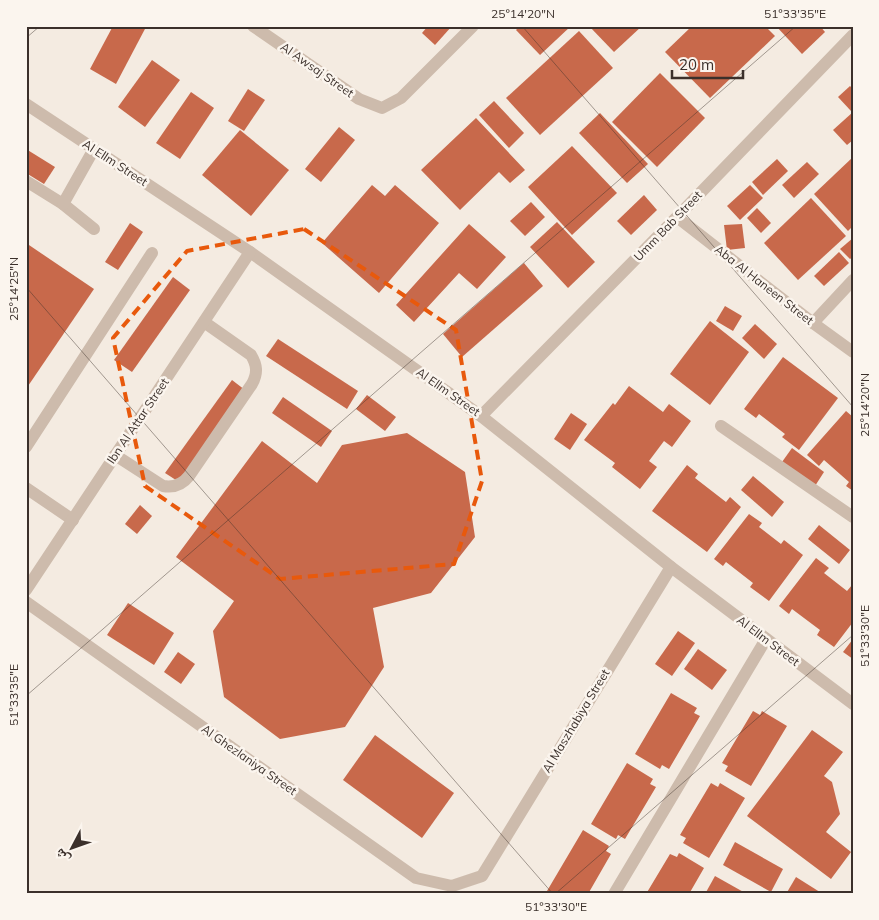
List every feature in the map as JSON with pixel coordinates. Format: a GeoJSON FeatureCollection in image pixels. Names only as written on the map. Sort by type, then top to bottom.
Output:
{"type":"FeatureCollection","features":[{"type":"Feature","properties":{"kind":"street","name":"Al Awsaj Street"},"geometry":{"type":"LineString","coordinates":[[253,26],[359,99],[382,108],[401,98],[472,26]]}},
{"type":"Feature","properties":{"kind":"street","name":"Umm Bab Street"},"geometry":{"type":"LineString","coordinates":[[482,416],[853,35]]}},
{"type":"Feature","properties":{"kind":"street","name":"Al Ellm Street"},"geometry":{"type":"LineString","coordinates":[[26,104],[250,252],[482,416],[671,567],[853,704]]}},
{"type":"Feature","properties":{"kind":"street"},"geometry":{"type":"LineString","coordinates":[[63,204],[94,149]]}},
{"type":"Feature","properties":{"kind":"street"},"geometry":{"type":"LineString","coordinates":[[26,181],[63,204],[94,229]]}},
{"type":"Feature","properties":{"kind":"street","name":"Aba Al Haneen Street"},"geometry":{"type":"LineString","coordinates":[[677,217],[853,352]]}},
{"type":"Feature","properties":{"kind":"street","name":"Ibn Al Attar Street"},"geometry":{"type":"LineString","coordinates":[[26,590],[250,252]]}},
{"type":"Feature","properties":{"kind":"street"},"geometry":{"type":"LineString","coordinates":[[26,447],[152,253]]}},
{"type":"Feature","properties":{"kind":"street"},"geometry":{"type":"LineString","coordinates":[[814,323],[853,280]]}},
{"type":"Feature","properties":{"kind":"street"},"geometry":{"type":"LineString","coordinates":[[115,455],[163,486],[178,486],[189,476],[252,384],[256,377],[256,369],[251,355],[204,322]]}},
{"type":"Feature","properties":{"kind":"street"},"geometry":{"type":"LineString","coordinates":[[722,426],[853,518]]}},
{"type":"Feature","properties":{"kind":"street"},"geometry":{"type":"LineString","coordinates":[[26,488],[73,520]]}},
{"type":"Feature","properties":{"kind":"street","name":"Al Maszhabiya Street"},"geometry":{"type":"LineString","coordinates":[[482,876],[671,567]]}},
{"type":"Feature","properties":{"kind":"street","name":"Al Ghezlaniya Street"},"geometry":{"type":"LineString","coordinates":[[26,602],[416,878],[452,886],[482,876]]}},
{"type":"Feature","properties":{"kind":"street"},"geometry":{"type":"LineString","coordinates":[[614,894],[766,640]]}},
{"type":"Feature","properties":{"kind":"highlighted area"},"geometry":{"type":"Polygon","coordinates":[[[304,229],[456,330],[482,481],[454,564],[280,579],[145,486],[113,338],[187,251],[304,229]]]}},
{"type":"Feature","properties":{"kind":"building"},"geometry":{"type":"Polygon","coordinates":[[[113,26],[146,27],[116,84],[90,69],[113,26]]]}},
{"type":"Feature","properties":{"kind":"building"},"geometry":{"type":"Polygon","coordinates":[[[428,26],[452,26],[435,45],[422,33],[428,26]]]}},
{"type":"Feature","properties":{"kind":"building"},"geometry":{"type":"Polygon","coordinates":[[[520,26],[571,26],[540,55],[516,30],[520,26]]]}},
{"type":"Feature","properties":{"kind":"building"},"geometry":{"type":"Polygon","coordinates":[[[589,26],[642,26],[614,52],[589,26]]]}},
{"type":"Feature","properties":{"kind":"building"},"geometry":{"type":"Polygon","coordinates":[[[692,26],[765,26],[775,36],[710,98],[665,52],[692,26]]]}},
{"type":"Feature","properties":{"kind":"building"},"geometry":{"type":"Polygon","coordinates":[[[776,26],[820,26],[825,32],[802,54],[776,26]]]}},
{"type":"Feature","properties":{"kind":"building"},"geometry":{"type":"Polygon","coordinates":[[[579,31],[613,68],[540,135],[506,98],[579,31]]]}},
{"type":"Feature","properties":{"kind":"building"},"geometry":{"type":"Polygon","coordinates":[[[152,60],[180,80],[145,127],[118,107],[152,60]]]}},
{"type":"Feature","properties":{"kind":"building"},"geometry":{"type":"Polygon","coordinates":[[[660,73],[705,118],[657,167],[612,122],[660,73]]]}},
{"type":"Feature","properties":{"kind":"building"},"geometry":{"type":"Polygon","coordinates":[[[850,86],[853,89],[853,110],[851,111],[838,97],[850,86]]]}},
{"type":"Feature","properties":{"kind":"building"},"geometry":{"type":"Polygon","coordinates":[[[248,89],[265,100],[244,131],[228,121],[248,89]]]}},
{"type":"Feature","properties":{"kind":"building"},"geometry":{"type":"Polygon","coordinates":[[[191,92],[214,108],[180,159],[156,143],[191,92]]]}},
{"type":"Feature","properties":{"kind":"building"},"geometry":{"type":"Polygon","coordinates":[[[494,101],[524,133],[509,148],[479,115],[494,101]]]}},
{"type":"Feature","properties":{"kind":"building"},"geometry":{"type":"Polygon","coordinates":[[[853,112],[853,140],[847,145],[833,130],[853,112]]]}},
{"type":"Feature","properties":{"kind":"building"},"geometry":{"type":"Polygon","coordinates":[[[600,113],[648,164],[627,183],[579,133],[600,113]]]}},
{"type":"Feature","properties":{"kind":"building"},"geometry":{"type":"Polygon","coordinates":[[[476,118],[525,170],[510,183],[499,172],[460,210],[421,170],[476,118]]]}},
{"type":"Feature","properties":{"kind":"building"},"geometry":{"type":"Polygon","coordinates":[[[339,127],[355,140],[321,182],[305,169],[339,127]]]}},
{"type":"Feature","properties":{"kind":"building"},"geometry":{"type":"Polygon","coordinates":[[[240,130],[289,170],[251,216],[202,175],[240,130]]]}},
{"type":"Feature","properties":{"kind":"building"},"geometry":{"type":"Polygon","coordinates":[[[572,146],[617,193],[572,235],[528,187],[572,146]]]}},
{"type":"Feature","properties":{"kind":"building"},"geometry":{"type":"Polygon","coordinates":[[[26,149],[55,167],[44,184],[26,173],[26,149]]]}},
{"type":"Feature","properties":{"kind":"building"},"geometry":{"type":"Polygon","coordinates":[[[853,157],[853,226],[848,231],[814,194],[853,157]]]}},
{"type":"Feature","properties":{"kind":"building"},"geometry":{"type":"Polygon","coordinates":[[[777,159],[788,171],[763,195],[752,182],[777,159]]]}},
{"type":"Feature","properties":{"kind":"building"},"geometry":{"type":"Polygon","coordinates":[[[807,162],[819,174],[794,198],[782,185],[807,162]]]}},
{"type":"Feature","properties":{"kind":"building"},"geometry":{"type":"Polygon","coordinates":[[[372,185],[385,196],[395,185],[439,223],[379,293],[322,243],[372,185]]]}},
{"type":"Feature","properties":{"kind":"building"},"geometry":{"type":"Polygon","coordinates":[[[750,185],[763,198],[740,220],[727,206],[750,185]]]}},
{"type":"Feature","properties":{"kind":"building"},"geometry":{"type":"Polygon","coordinates":[[[644,195],[657,210],[631,235],[617,221],[644,195]]]}},
{"type":"Feature","properties":{"kind":"building"},"geometry":{"type":"Polygon","coordinates":[[[811,198],[846,236],[798,280],[764,243],[811,198]]]}},
{"type":"Feature","properties":{"kind":"building"},"geometry":{"type":"Polygon","coordinates":[[[531,202],[545,217],[525,236],[510,221],[531,202]]]}},
{"type":"Feature","properties":{"kind":"building"},"geometry":{"type":"Polygon","coordinates":[[[757,208],[771,223],[761,233],[747,218],[757,208]]]}},
{"type":"Feature","properties":{"kind":"building"},"geometry":{"type":"Polygon","coordinates":[[[557,222],[595,262],[568,288],[530,247],[557,222]]]}},
{"type":"Feature","properties":{"kind":"building"},"geometry":{"type":"Polygon","coordinates":[[[130,223],[143,232],[118,270],[105,262],[130,223]]]}},
{"type":"Feature","properties":{"kind":"building"},"geometry":{"type":"Polygon","coordinates":[[[469,224],[506,257],[477,289],[459,273],[414,322],[396,305],[469,224]]]}},
{"type":"Feature","properties":{"kind":"building"},"geometry":{"type":"Polygon","coordinates":[[[742,224],[745,248],[727,250],[724,225],[742,224]]]}},
{"type":"Feature","properties":{"kind":"building"},"geometry":{"type":"Polygon","coordinates":[[[853,238],[853,257],[850,259],[840,249],[853,238]]]}},
{"type":"Feature","properties":{"kind":"building"},"geometry":{"type":"Polygon","coordinates":[[[26,243],[94,289],[26,389],[26,243]]]}},
{"type":"Feature","properties":{"kind":"building"},"geometry":{"type":"Polygon","coordinates":[[[839,252],[849,263],[824,286],[814,276],[839,252]]]}},
{"type":"Feature","properties":{"kind":"building"},"geometry":{"type":"Polygon","coordinates":[[[524,263],[543,286],[462,357],[443,334],[524,263]]]}},
{"type":"Feature","properties":{"kind":"building"},"geometry":{"type":"Polygon","coordinates":[[[173,277],[190,290],[132,372],[114,360],[173,277]]]}},
{"type":"Feature","properties":{"kind":"building"},"geometry":{"type":"Polygon","coordinates":[[[725,306],[742,316],[733,331],[716,321],[725,306]]]}},
{"type":"Feature","properties":{"kind":"building"},"geometry":{"type":"Polygon","coordinates":[[[710,321],[749,352],[710,405],[670,374],[710,321]]]}},
{"type":"Feature","properties":{"kind":"building"},"geometry":{"type":"Polygon","coordinates":[[[755,324],[777,344],[764,359],[742,338],[755,324]]]}},
{"type":"Feature","properties":{"kind":"building"},"geometry":{"type":"Polygon","coordinates":[[[278,339],[358,391],[347,409],[266,356],[278,339]]]}},
{"type":"Feature","properties":{"kind":"building"},"geometry":{"type":"Polygon","coordinates":[[[783,357],[838,398],[799,450],[782,437],[785,434],[759,414],[756,418],[744,409],[783,357]]]}},
{"type":"Feature","properties":{"kind":"building"},"geometry":{"type":"Polygon","coordinates":[[[232,380],[245,390],[179,482],[165,473],[232,380]]]}},
{"type":"Feature","properties":{"kind":"building"},"geometry":{"type":"Polygon","coordinates":[[[629,386],[663,412],[669,404],[691,421],[672,447],[664,441],[649,461],[657,467],[640,489],[612,467],[615,463],[584,440],[629,386]]]}},
{"type":"Feature","properties":{"kind":"building"},"geometry":{"type":"Polygon","coordinates":[[[367,395],[396,417],[385,431],[356,409],[367,395]]]}},
{"type":"Feature","properties":{"kind":"building"},"geometry":{"type":"Polygon","coordinates":[[[283,397],[332,431],[321,447],[272,413],[283,397]]]}},
{"type":"Feature","properties":{"kind":"building"},"geometry":{"type":"Polygon","coordinates":[[[846,411],[853,417],[853,491],[846,486],[849,482],[824,460],[819,466],[807,455],[846,411]]]}},
{"type":"Feature","properties":{"kind":"building"},"geometry":{"type":"Polygon","coordinates":[[[571,413],[587,424],[570,450],[554,439],[571,413]]]}},
{"type":"Feature","properties":{"kind":"building"},"geometry":{"type":"Polygon","coordinates":[[[407,433],[465,472],[475,537],[431,593],[373,608],[384,667],[345,727],[280,739],[224,697],[213,631],[234,601],[176,557],[262,441],[317,483],[342,445],[407,433]]]}},
{"type":"Feature","properties":{"kind":"building"},"geometry":{"type":"Polygon","coordinates":[[[792,448],[824,472],[815,486],[782,462],[792,448]]]}},
{"type":"Feature","properties":{"kind":"building"},"geometry":{"type":"Polygon","coordinates":[[[687,465],[698,474],[695,478],[726,502],[730,497],[741,507],[707,552],[652,511],[687,465]]]}},
{"type":"Feature","properties":{"kind":"building"},"geometry":{"type":"Polygon","coordinates":[[[753,476],[784,502],[772,517],[741,490],[753,476]]]}},
{"type":"Feature","properties":{"kind":"building"},"geometry":{"type":"Polygon","coordinates":[[[140,505],[152,516],[137,534],[125,524],[140,505]]]}},
{"type":"Feature","properties":{"kind":"building"},"geometry":{"type":"Polygon","coordinates":[[[749,514],[762,523],[759,527],[781,544],[784,540],[803,555],[769,601],[750,587],[753,583],[726,562],[723,566],[714,559],[749,514]]]}},
{"type":"Feature","properties":{"kind":"building"},"geometry":{"type":"Polygon","coordinates":[[[819,525],[850,550],[839,564],[808,539],[819,525]]]}},
{"type":"Feature","properties":{"kind":"building"},"geometry":{"type":"Polygon","coordinates":[[[816,558],[829,568],[824,573],[847,591],[853,586],[853,622],[834,647],[817,635],[820,630],[792,609],[789,614],[779,606],[816,558]]]}},
{"type":"Feature","properties":{"kind":"building"},"geometry":{"type":"Polygon","coordinates":[[[128,603],[174,633],[154,665],[107,635],[128,603]]]}},
{"type":"Feature","properties":{"kind":"building"},"geometry":{"type":"Polygon","coordinates":[[[678,631],[695,643],[672,676],[655,664],[678,631]]]}},
{"type":"Feature","properties":{"kind":"building"},"geometry":{"type":"Polygon","coordinates":[[[853,639],[853,659],[843,652],[853,639]]]}},
{"type":"Feature","properties":{"kind":"building"},"geometry":{"type":"Polygon","coordinates":[[[698,649],[727,670],[712,690],[684,669],[698,649]]]}},
{"type":"Feature","properties":{"kind":"building"},"geometry":{"type":"Polygon","coordinates":[[[178,652],[195,664],[181,684],[164,672],[178,652]]]}},
{"type":"Feature","properties":{"kind":"building"},"geometry":{"type":"Polygon","coordinates":[[[671,693],[697,708],[694,713],[700,716],[669,769],[662,765],[660,769],[635,754],[671,693]]]}},
{"type":"Feature","properties":{"kind":"building"},"geometry":{"type":"Polygon","coordinates":[[[753,711],[760,715],[762,711],[787,726],[751,786],[725,771],[728,766],[722,763],[753,711]]]}},
{"type":"Feature","properties":{"kind":"building"},"geometry":{"type":"Polygon","coordinates":[[[812,730],[843,752],[824,776],[832,782],[840,814],[826,832],[851,852],[831,879],[747,816],[812,730]]]}},
{"type":"Feature","properties":{"kind":"building"},"geometry":{"type":"Polygon","coordinates":[[[375,735],[454,793],[422,838],[343,780],[375,735]]]}},
{"type":"Feature","properties":{"kind":"building"},"geometry":{"type":"Polygon","coordinates":[[[627,763],[653,779],[650,784],[656,787],[625,839],[618,835],[616,839],[591,824],[627,763]]]}},
{"type":"Feature","properties":{"kind":"building"},"geometry":{"type":"Polygon","coordinates":[[[711,783],[718,787],[720,783],[745,798],[709,858],[683,843],[686,838],[680,835],[711,783]]]}},
{"type":"Feature","properties":{"kind":"building"},"geometry":{"type":"Polygon","coordinates":[[[583,830],[609,846],[606,851],[611,854],[588,894],[551,894],[547,891],[583,830]]]}},
{"type":"Feature","properties":{"kind":"building"},"geometry":{"type":"Polygon","coordinates":[[[735,842],[783,869],[771,892],[723,865],[735,842]]]}},
{"type":"Feature","properties":{"kind":"building"},"geometry":{"type":"Polygon","coordinates":[[[679,853],[704,868],[689,894],[646,894],[670,854],[677,857],[679,853]]]}},
{"type":"Feature","properties":{"kind":"building"},"geometry":{"type":"Polygon","coordinates":[[[715,876],[747,894],[705,894],[715,876]]]}},
{"type":"Feature","properties":{"kind":"building"},"geometry":{"type":"Polygon","coordinates":[[[796,877],[823,894],[786,894],[796,877]]]}}]}
